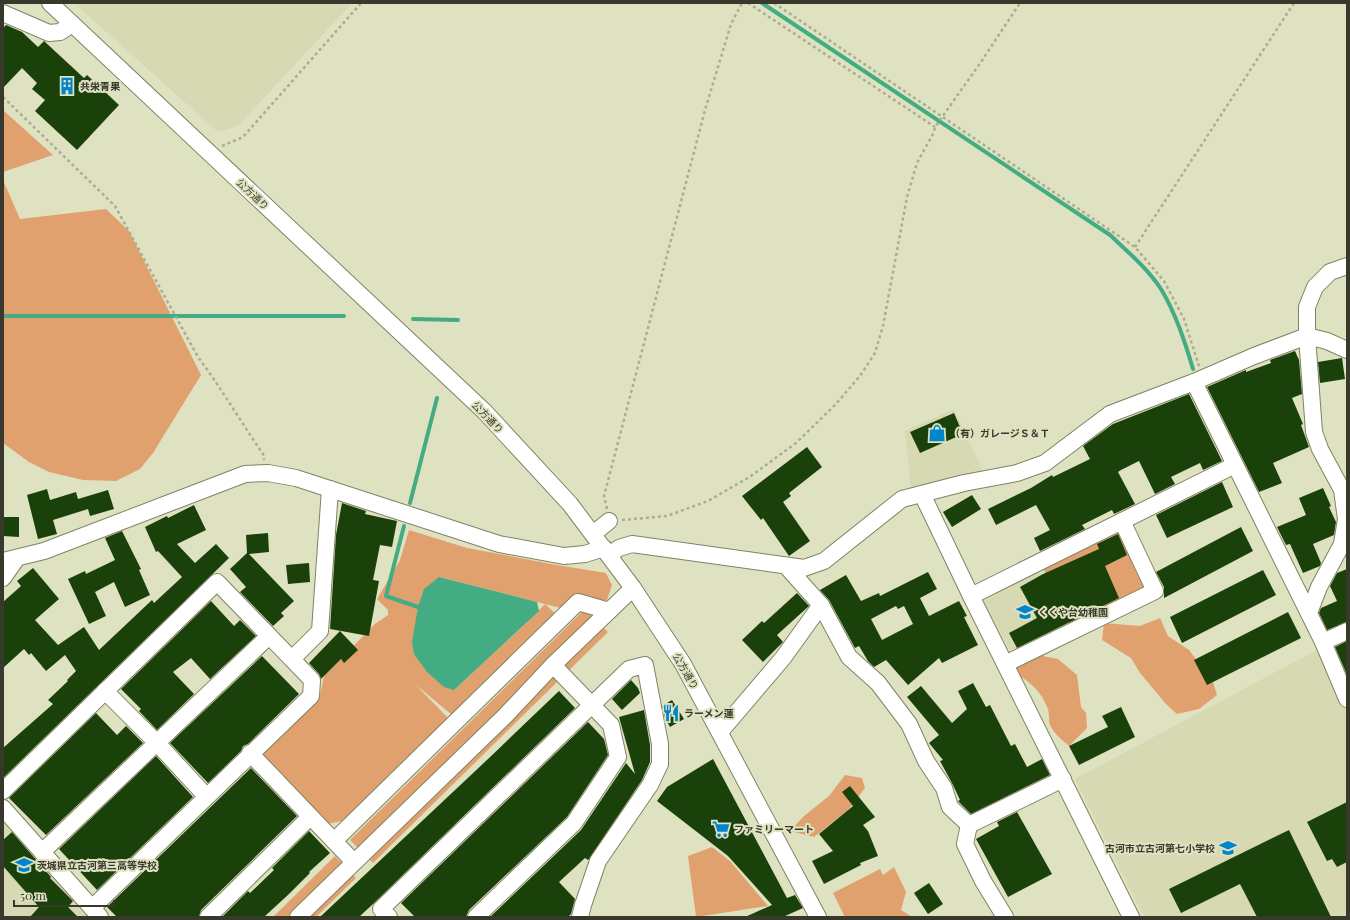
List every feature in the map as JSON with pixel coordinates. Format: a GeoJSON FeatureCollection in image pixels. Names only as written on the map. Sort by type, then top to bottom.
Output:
{"type":"FeatureCollection","features":[{"type":"Feature","properties":{"kind":"street","name":"公方通り"},"geometry":{"type":"LineString","coordinates":[[50,3],[484,411],[570,504],[634,588],[683,664],[818,917]]}},
{"type":"Feature","properties":{"kind":"street"},"geometry":{"type":"LineString","coordinates":[[3,13],[49,33],[60,32],[72,24]]}},
{"type":"Feature","properties":{"kind":"street"},"geometry":{"type":"LineString","coordinates":[[1309,613],[1319,587],[1342,544],[1346,519],[1342,490],[1320,449],[1314,432],[1307,336],[1307,307],[1315,287],[1330,272],[1347,266]]}},
{"type":"Feature","properties":{"kind":"street"},"geometry":{"type":"LineString","coordinates":[[3,578],[10,559],[44,551],[245,474],[268,473],[296,478],[498,544],[564,556],[607,552],[632,544],[804,568],[824,561],[902,499],[964,483],[1017,473],[1045,463],[1110,414],[1307,336],[1327,341],[1347,350]]}},
{"type":"Feature","properties":{"kind":"street"},"geometry":{"type":"LineString","coordinates":[[1199,380],[1235,465],[1309,613],[1347,699]]}},
{"type":"Feature","properties":{"kind":"street"},"geometry":{"type":"LineString","coordinates":[[971,596],[1235,465]]}},
{"type":"Feature","properties":{"kind":"street"},"geometry":{"type":"LineString","coordinates":[[292,659],[320,631],[330,489]]}},
{"type":"Feature","properties":{"kind":"street"},"geometry":{"type":"LineString","coordinates":[[922,494],[971,596],[1131,917]]}},
{"type":"Feature","properties":{"kind":"street"},"geometry":{"type":"LineString","coordinates":[[593,534],[610,521]]}},
{"type":"Feature","properties":{"kind":"street"},"geometry":{"type":"LineString","coordinates":[[1005,664],[1155,591],[1122,521]]}},
{"type":"Feature","properties":{"kind":"street"},"geometry":{"type":"LineString","coordinates":[[786,566],[820,605],[849,657],[878,683],[908,724],[926,761],[944,788],[950,807],[969,825]]}},
{"type":"Feature","properties":{"kind":"street"},"geometry":{"type":"LineString","coordinates":[[3,791],[217,582],[312,680],[311,696],[206,796],[96,913],[3,808]]}},
{"type":"Feature","properties":{"kind":"street"},"geometry":{"type":"LineString","coordinates":[[298,917],[505,716],[553,665],[634,588]]}},
{"type":"Feature","properties":{"kind":"street"},"geometry":{"type":"LineString","coordinates":[[334,841],[578,602],[609,611]]}},
{"type":"Feature","properties":{"kind":"street"},"geometry":{"type":"LineString","coordinates":[[720,732],[784,658],[820,605]]}},
{"type":"Feature","properties":{"kind":"street"},"geometry":{"type":"LineString","coordinates":[[1322,642],[1347,631]]}},
{"type":"Feature","properties":{"kind":"street"},"geometry":{"type":"LineString","coordinates":[[42,852],[269,636]]}},
{"type":"Feature","properties":{"kind":"street"},"geometry":{"type":"LineString","coordinates":[[476,917],[574,823],[618,757],[611,726],[553,665]]}},
{"type":"Feature","properties":{"kind":"street"},"geometry":{"type":"LineString","coordinates":[[389,917],[381,909],[629,669],[645,665],[660,744],[660,764],[650,785],[598,861],[580,917]]}},
{"type":"Feature","properties":{"kind":"street"},"geometry":{"type":"LineString","coordinates":[[105,691],[157,743],[206,796]]}},
{"type":"Feature","properties":{"kind":"street"},"geometry":{"type":"LineString","coordinates":[[250,753],[354,862]]}},
{"type":"Feature","properties":{"kind":"street"},"geometry":{"type":"LineString","coordinates":[[969,825],[1063,779]]}},
{"type":"Feature","properties":{"kind":"street"},"geometry":{"type":"LineString","coordinates":[[208,917],[310,817]]}},
{"type":"Feature","properties":{"kind":"street"},"geometry":{"type":"LineString","coordinates":[[969,825],[965,844],[983,881],[1005,917]]}},
{"type":"Feature","properties":{"kind":"path"},"geometry":{"type":"LineString","coordinates":[[208,152],[243,137],[361,3]]}},
{"type":"Feature","properties":{"kind":"path"},"geometry":{"type":"LineString","coordinates":[[742,3],[731,24],[705,110],[604,496],[610,521],[667,516],[708,501],[751,476],[796,443],[836,404],[860,376],[875,353],[883,326],[907,197],[917,163],[934,132],[934,127],[982,62],[1020,3]]}},
{"type":"Feature","properties":{"kind":"path"},"geometry":{"type":"LineString","coordinates":[[748,3],[934,127]]}},
{"type":"Feature","properties":{"kind":"path"},"geometry":{"type":"LineString","coordinates":[[774,3],[1134,247],[1164,282],[1184,318],[1199,380]]}},
{"type":"Feature","properties":{"kind":"path"},"geometry":{"type":"LineString","coordinates":[[1134,247],[1294,3]]}},
{"type":"Feature","properties":{"kind":"path"},"geometry":{"type":"LineString","coordinates":[[3,97],[115,206],[198,357],[214,378],[242,424],[263,454],[268,473]]}},
{"type":"Feature","properties":{"kind":"shaded area"},"geometry":{"type":"Polygon","coordinates":[[[74,3],[352,3],[238,126],[218,132],[74,3]]]}},
{"type":"Feature","properties":{"kind":"shaded area"},"geometry":{"type":"Polygon","coordinates":[[[3,110],[53,155],[3,172],[3,110]]]}},
{"type":"Feature","properties":{"kind":"shaded area"},"geometry":{"type":"Polygon","coordinates":[[[3,180],[20,219],[106,209],[129,231],[201,375],[153,453],[140,469],[116,481],[83,480],[49,472],[29,462],[3,443],[3,180]]]}},
{"type":"Feature","properties":{"kind":"shaded area"},"geometry":{"type":"Polygon","coordinates":[[[954,409],[984,473],[911,490],[905,431],[954,409]]]}},
{"type":"Feature","properties":{"kind":"shaded area"},"geometry":{"type":"Polygon","coordinates":[[[409,530],[467,548],[606,573],[612,585],[607,600],[561,608],[545,604],[557,615],[452,715],[416,685],[449,719],[342,821],[327,824],[258,753],[320,695],[324,676],[375,624],[388,615],[388,610],[377,599],[400,560],[409,530]],[[439,577],[454,690],[545,604],[439,577]]]}},
{"type":"Feature","properties":{"kind":"shaded area"},"geometry":{"type":"Polygon","coordinates":[[[1119,533],[1147,589],[1070,625],[1043,568],[1119,533]]]}},
{"type":"Feature","properties":{"kind":"shaded area","name":"くくや台幼稚園"},"geometry":{"type":"Polygon","coordinates":[[[1036,567],[1068,627],[1013,656],[981,596],[1036,567]]]}},
{"type":"Feature","properties":{"kind":"shaded area"},"geometry":{"type":"Polygon","coordinates":[[[439,577],[537,602],[539,611],[454,690],[444,687],[427,672],[414,654],[412,642],[418,607],[424,589],[439,577]]]}},
{"type":"Feature","properties":{"kind":"shaded area"},"geometry":{"type":"Polygon","coordinates":[[[585,609],[608,632],[373,863],[350,840],[585,609]]]}},
{"type":"Feature","properties":{"kind":"shaded area"},"geometry":{"type":"Polygon","coordinates":[[[1160,618],[1168,636],[1189,650],[1213,682],[1217,695],[1199,709],[1177,714],[1166,704],[1140,673],[1131,658],[1102,640],[1104,623],[1140,626],[1160,618]]]}},
{"type":"Feature","properties":{"kind":"shaded area","name":"古河市立古河第七小学校"},"geometry":{"type":"Polygon","coordinates":[[[1319,649],[1347,712],[1347,917],[1144,917],[1075,779],[1319,649]]]}},
{"type":"Feature","properties":{"kind":"shaded area"},"geometry":{"type":"Polygon","coordinates":[[[1032,654],[1058,659],[1077,675],[1081,707],[1086,713],[1087,728],[1069,746],[1052,729],[1049,722],[1048,709],[1042,697],[1026,680],[1015,673],[1017,660],[1032,654]]]}},
{"type":"Feature","properties":{"kind":"shaded area"},"geometry":{"type":"Polygon","coordinates":[[[845,775],[862,778],[865,788],[848,810],[814,837],[790,831],[804,816],[829,796],[845,775]]]}},
{"type":"Feature","properties":{"kind":"shaded area","name":"茨城県立古河第三高等学校"},"geometry":{"type":"Polygon","coordinates":[[[3,817],[92,917],[3,917],[3,817]]]}},
{"type":"Feature","properties":{"kind":"shaded area"},"geometry":{"type":"Polygon","coordinates":[[[712,847],[730,861],[768,906],[696,917],[688,856],[712,847]]]}},
{"type":"Feature","properties":{"kind":"shaded area"},"geometry":{"type":"Polygon","coordinates":[[[335,856],[356,878],[316,917],[273,917],[335,856]]]}},
{"type":"Feature","properties":{"kind":"shaded area"},"geometry":{"type":"Polygon","coordinates":[[[894,867],[906,892],[901,910],[912,917],[845,917],[833,893],[880,869],[883,875],[894,867]]]}},
{"type":"Feature","properties":{"kind":"building","name":"共栄青果"},"geometry":{"type":"Polygon","coordinates":[[[6,25],[22,32],[38,47],[44,41],[84,78],[87,75],[119,105],[77,150],[35,111],[45,100],[32,89],[37,83],[22,68],[3,88],[3,28],[6,25]]]}},
{"type":"Feature","properties":{"kind":"building"},"geometry":{"type":"Polygon","coordinates":[[[1295,351],[1299,360],[1302,394],[1292,398],[1303,424],[1301,425],[1309,447],[1273,463],[1282,483],[1259,492],[1207,387],[1246,370],[1246,372],[1271,363],[1270,360],[1295,351]]]}},
{"type":"Feature","properties":{"kind":"building"},"geometry":{"type":"Polygon","coordinates":[[[1342,358],[1345,379],[1320,383],[1318,362],[1342,358]]]}},
{"type":"Feature","properties":{"kind":"building"},"geometry":{"type":"Polygon","coordinates":[[[1189,394],[1222,461],[1203,470],[1200,463],[1171,477],[1175,484],[1155,494],[1139,461],[1118,472],[1135,504],[1114,514],[1112,510],[1082,525],[1085,529],[1040,551],[1034,538],[1050,530],[1036,505],[996,525],[988,509],[1031,488],[1052,475],[1053,477],[1090,459],[1083,446],[1113,424],[1189,394]]]}},
{"type":"Feature","properties":{"kind":"building","name":"（有）ガレージＳ＆Ｔ"},"geometry":{"type":"Polygon","coordinates":[[[954,413],[963,434],[920,453],[910,432],[954,413]]]}},
{"type":"Feature","properties":{"kind":"building"},"geometry":{"type":"Polygon","coordinates":[[[807,447],[822,467],[789,493],[791,496],[783,502],[810,541],[789,556],[763,518],[761,520],[742,496],[807,447]]]}},
{"type":"Feature","properties":{"kind":"building"},"geometry":{"type":"Polygon","coordinates":[[[1222,482],[1233,507],[1167,538],[1156,515],[1222,482]]]}},
{"type":"Feature","properties":{"kind":"building"},"geometry":{"type":"Polygon","coordinates":[[[1323,488],[1336,522],[1334,535],[1313,544],[1321,563],[1320,566],[1303,573],[1290,544],[1286,545],[1277,527],[1306,515],[1299,498],[1323,488]]]}},
{"type":"Feature","properties":{"kind":"building"},"geometry":{"type":"Polygon","coordinates":[[[47,489],[50,500],[76,492],[78,499],[108,490],[114,509],[90,516],[88,509],[53,520],[57,534],[38,539],[27,495],[47,489]]]}},
{"type":"Feature","properties":{"kind":"building"},"geometry":{"type":"Polygon","coordinates":[[[972,495],[981,509],[952,527],[943,512],[972,495]]]}},
{"type":"Feature","properties":{"kind":"building"},"geometry":{"type":"Polygon","coordinates":[[[342,503],[366,511],[365,514],[397,521],[392,547],[380,545],[373,580],[379,581],[369,636],[330,629],[336,535],[342,503]]]}},
{"type":"Feature","properties":{"kind":"building"},"geometry":{"type":"Polygon","coordinates":[[[194,505],[206,530],[177,544],[195,563],[216,544],[229,558],[3,778],[3,748],[53,704],[48,700],[76,671],[65,655],[46,671],[31,653],[29,655],[24,649],[3,668],[3,602],[21,586],[17,581],[33,568],[59,599],[35,620],[58,645],[84,627],[99,650],[152,600],[154,603],[182,577],[158,551],[156,552],[145,527],[167,516],[168,518],[194,505]]]}},
{"type":"Feature","properties":{"kind":"building"},"geometry":{"type":"Polygon","coordinates":[[[3,517],[19,517],[19,537],[3,536],[3,517]]]}},
{"type":"Feature","properties":{"kind":"building"},"geometry":{"type":"Polygon","coordinates":[[[1241,527],[1253,551],[1164,598],[1164,587],[1156,572],[1241,527]]]}},
{"type":"Feature","properties":{"kind":"building"},"geometry":{"type":"Polygon","coordinates":[[[122,531],[141,569],[139,570],[150,595],[125,607],[114,582],[95,592],[106,616],[89,624],[68,579],[85,571],[86,574],[115,560],[105,538],[122,531]]]}},
{"type":"Feature","properties":{"kind":"building"},"geometry":{"type":"Polygon","coordinates":[[[268,533],[269,552],[249,554],[294,601],[281,613],[284,616],[273,626],[240,592],[246,587],[230,569],[247,553],[246,535],[268,533]]]}},
{"type":"Feature","properties":{"kind":"building"},"geometry":{"type":"Polygon","coordinates":[[[1118,534],[1127,555],[1105,566],[1119,598],[1017,648],[1009,633],[1037,618],[1020,587],[1043,574],[1099,549],[1097,544],[1118,534]]]}},
{"type":"Feature","properties":{"kind":"building"},"geometry":{"type":"Polygon","coordinates":[[[309,563],[310,582],[288,584],[286,565],[309,563]]]}},
{"type":"Feature","properties":{"kind":"building"},"geometry":{"type":"Polygon","coordinates":[[[1347,569],[1347,622],[1327,630],[1319,613],[1321,608],[1337,601],[1330,586],[1337,573],[1347,569]]]}},
{"type":"Feature","properties":{"kind":"building"},"geometry":{"type":"Polygon","coordinates":[[[1263,570],[1276,595],[1182,643],[1170,617],[1263,570]]]}},
{"type":"Feature","properties":{"kind":"building"},"geometry":{"type":"Polygon","coordinates":[[[928,572],[937,589],[920,598],[929,616],[959,601],[967,616],[964,617],[978,645],[942,663],[939,658],[908,685],[886,660],[874,667],[868,661],[859,646],[855,648],[829,600],[820,590],[846,575],[861,601],[879,593],[880,596],[928,572]],[[896,606],[871,619],[882,640],[913,624],[904,606],[898,609],[896,606]]]}},
{"type":"Feature","properties":{"kind":"building"},"geometry":{"type":"Polygon","coordinates":[[[797,593],[809,606],[777,635],[783,642],[763,662],[742,640],[762,621],[764,623],[797,593]]]}},
{"type":"Feature","properties":{"kind":"building"},"geometry":{"type":"Polygon","coordinates":[[[211,601],[234,626],[240,620],[256,636],[210,679],[191,658],[173,672],[194,694],[157,730],[139,711],[141,709],[121,689],[211,601]]]}},
{"type":"Feature","properties":{"kind":"building"},"geometry":{"type":"Polygon","coordinates":[[[1288,612],[1301,638],[1207,685],[1194,660],[1288,612]]]}},
{"type":"Feature","properties":{"kind":"building"},"geometry":{"type":"Polygon","coordinates":[[[340,631],[358,650],[344,663],[341,659],[321,679],[319,674],[309,663],[340,631]]]}},
{"type":"Feature","properties":{"kind":"building"},"geometry":{"type":"Polygon","coordinates":[[[1347,641],[1347,675],[1335,647],[1347,641]]]}},
{"type":"Feature","properties":{"kind":"building"},"geometry":{"type":"Polygon","coordinates":[[[262,656],[299,694],[248,744],[243,746],[241,751],[208,783],[170,743],[262,656]]]}},
{"type":"Feature","properties":{"kind":"building"},"geometry":{"type":"Polygon","coordinates":[[[631,680],[638,688],[640,693],[622,710],[612,699],[631,680]]]}},
{"type":"Feature","properties":{"kind":"building"},"geometry":{"type":"Polygon","coordinates":[[[973,683],[986,707],[990,705],[1011,746],[1015,744],[1027,767],[1042,759],[1050,775],[971,814],[958,801],[960,800],[940,761],[943,760],[929,743],[939,735],[907,697],[921,686],[952,723],[967,709],[958,691],[973,683]]]}},
{"type":"Feature","properties":{"kind":"building"},"geometry":{"type":"Polygon","coordinates":[[[559,691],[575,708],[373,904],[359,917],[320,917],[488,759],[559,691]]]}},
{"type":"Feature","properties":{"kind":"building","name":"ラーメン蓮"},"geometry":{"type":"Polygon","coordinates":[[[672,700],[684,719],[670,727],[665,718],[662,706],[672,700]]]}},
{"type":"Feature","properties":{"kind":"building"},"geometry":{"type":"Polygon","coordinates":[[[1121,707],[1135,737],[1079,765],[1069,746],[1108,727],[1102,716],[1121,707]]]}},
{"type":"Feature","properties":{"kind":"building"},"geometry":{"type":"Polygon","coordinates":[[[644,710],[650,745],[650,762],[642,780],[589,859],[588,860],[585,858],[559,882],[575,899],[571,914],[568,917],[490,917],[581,830],[626,763],[635,774],[619,717],[644,710]]]}},
{"type":"Feature","properties":{"kind":"building"},"geometry":{"type":"Polygon","coordinates":[[[96,713],[117,735],[126,726],[143,743],[46,835],[9,798],[96,713]]]}},
{"type":"Feature","properties":{"kind":"building"},"geometry":{"type":"Polygon","coordinates":[[[588,722],[604,739],[608,755],[567,817],[469,910],[466,917],[415,917],[401,903],[588,722]]]}},
{"type":"Feature","properties":{"kind":"building"},"geometry":{"type":"Polygon","coordinates":[[[156,756],[193,797],[97,890],[59,849],[156,756]]]}},
{"type":"Feature","properties":{"kind":"building","name":"ファミリーマート"},"geometry":{"type":"Polygon","coordinates":[[[713,759],[787,898],[795,895],[803,908],[783,917],[745,917],[772,905],[728,856],[657,801],[667,787],[713,759]]]}},
{"type":"Feature","properties":{"kind":"building"},"geometry":{"type":"Polygon","coordinates":[[[251,768],[297,816],[201,910],[199,917],[117,917],[107,907],[251,768]]]}},
{"type":"Feature","properties":{"kind":"building"},"geometry":{"type":"Polygon","coordinates":[[[850,786],[875,817],[863,825],[868,831],[878,856],[860,863],[861,865],[824,884],[812,861],[833,851],[819,834],[853,806],[842,792],[850,786]]]}},
{"type":"Feature","properties":{"kind":"building"},"geometry":{"type":"Polygon","coordinates":[[[1347,802],[1347,862],[1337,867],[1332,859],[1327,861],[1307,822],[1347,802]]]}},
{"type":"Feature","properties":{"kind":"building"},"geometry":{"type":"Polygon","coordinates":[[[1017,812],[1052,874],[1008,897],[976,839],[999,826],[997,822],[1017,812]]]}},
{"type":"Feature","properties":{"kind":"building"},"geometry":{"type":"Polygon","coordinates":[[[1289,830],[1331,917],[1257,917],[1240,884],[1181,913],[1169,889],[1289,830]]]}},
{"type":"Feature","properties":{"kind":"building"},"geometry":{"type":"Polygon","coordinates":[[[309,831],[330,853],[309,872],[310,873],[289,894],[264,917],[222,917],[248,891],[250,893],[274,870],[272,868],[309,831]]]}},
{"type":"Feature","properties":{"kind":"building","name":"茨城県立古河第三高等学校"},"geometry":{"type":"Polygon","coordinates":[[[12,832],[51,877],[50,878],[73,901],[68,907],[78,917],[30,917],[39,907],[3,866],[3,840],[12,832]]]}},
{"type":"Feature","properties":{"kind":"building"},"geometry":{"type":"Polygon","coordinates":[[[929,883],[943,904],[928,914],[914,893],[929,883]]]}},
{"type":"Feature","properties":{"kind":"waterway"},"geometry":{"type":"LineString","coordinates":[[762,3],[1110,235],[1143,267],[1161,289],[1176,318],[1193,369]]}},
{"type":"Feature","properties":{"kind":"waterway"},"geometry":{"type":"LineString","coordinates":[[3,316],[344,316]]}},
{"type":"Feature","properties":{"kind":"waterway"},"geometry":{"type":"LineString","coordinates":[[413,319],[458,320]]}},
{"type":"Feature","properties":{"kind":"waterway"},"geometry":{"type":"LineString","coordinates":[[410,503],[437,398]]}},
{"type":"Feature","properties":{"kind":"waterway"},"geometry":{"type":"LineString","coordinates":[[404,526],[386,596],[418,607]]}},
{"type":"Feature","properties":{"kind":"place","name":"共栄青果"},"geometry":{"type":"Point","coordinates":[67,86]}},
{"type":"Feature","properties":{"kind":"place","name":"（有）ガレージＳ＆Ｔ"},"geometry":{"type":"Point","coordinates":[937,433]}},
{"type":"Feature","properties":{"kind":"place","name":"くくや台幼稚園"},"geometry":{"type":"Point","coordinates":[1025,612]}},
{"type":"Feature","properties":{"kind":"place","name":"ラーメン蓮"},"geometry":{"type":"Point","coordinates":[671,713]}},
{"type":"Feature","properties":{"kind":"place","name":"ファミリーマート"},"geometry":{"type":"Point","coordinates":[721,829]}},
{"type":"Feature","properties":{"kind":"place","name":"古河市立古河第七小学校"},"geometry":{"type":"Point","coordinates":[1228,848]}},
{"type":"Feature","properties":{"kind":"place","name":"茨城県立古河第三高等学校"},"geometry":{"type":"Point","coordinates":[24,865]}}]}
